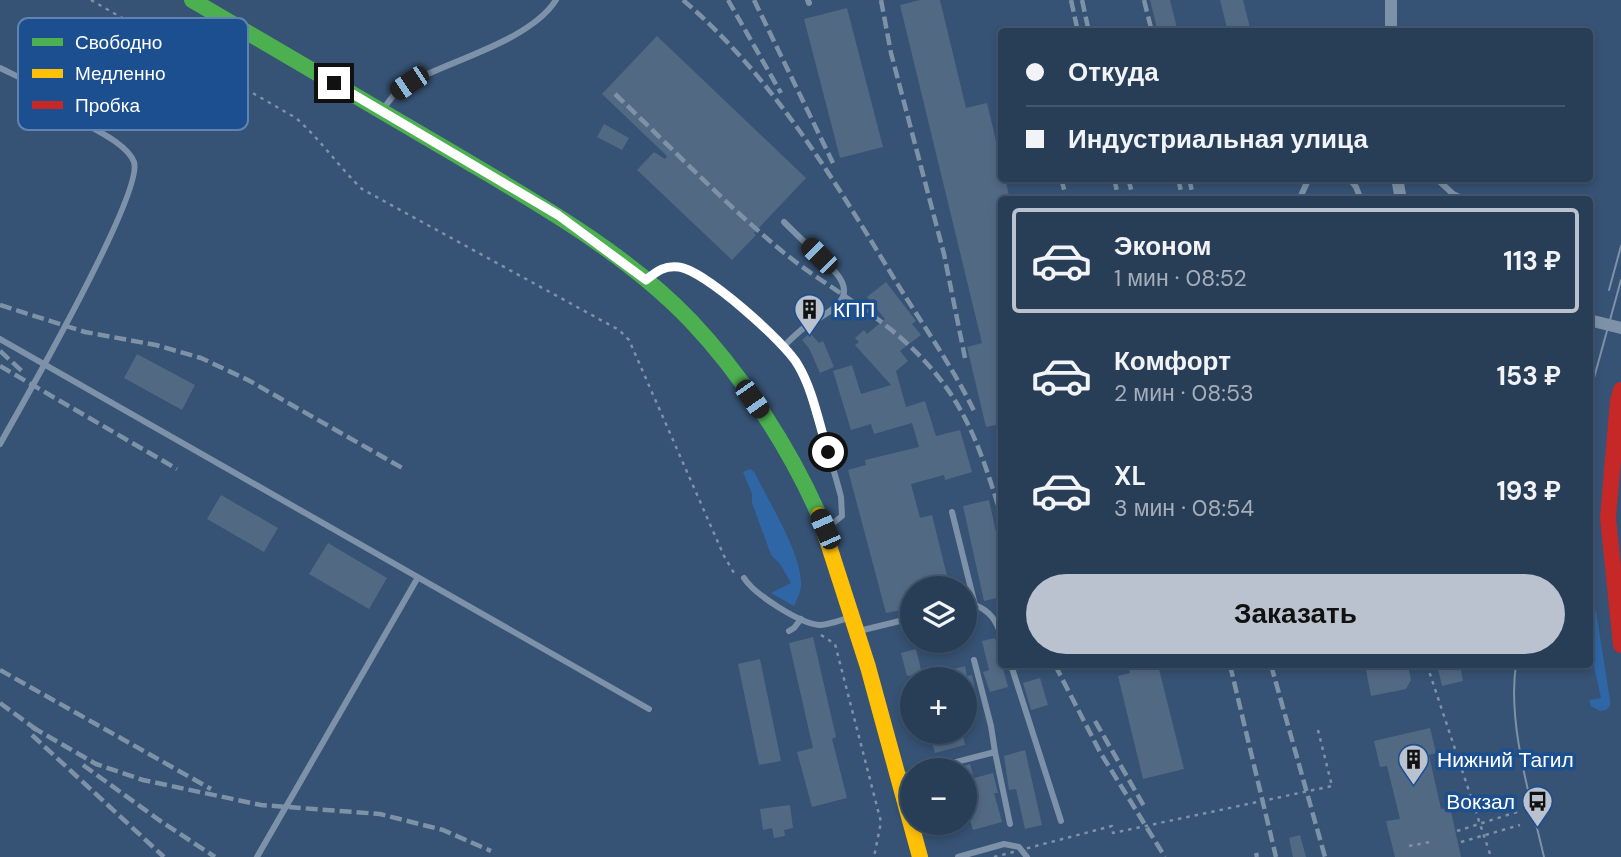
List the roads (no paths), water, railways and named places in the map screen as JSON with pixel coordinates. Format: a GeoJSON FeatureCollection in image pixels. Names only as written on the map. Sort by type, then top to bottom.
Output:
{"type":"FeatureCollection","features":[{"type":"Feature","properties":{"kind":"main road"},"geometry":{"type":"LineString","coordinates":[[192,0],[223,18]]}},
{"type":"Feature","properties":{"kind":"main road"},"geometry":{"type":"LineString","coordinates":[[248,33],[558,215],[646,280],[691,321],[740,382],[787,452],[806,486],[825,529],[900,760]]}},
{"type":"Feature","properties":{"kind":"main road"},"geometry":{"type":"LineString","coordinates":[[1621,390],[1608,518],[1618,592],[1621,645]]}},
{"type":"Feature","properties":{"kind":"main road"},"geometry":{"type":"LineString","coordinates":[[916,835],[920,857]]}},
{"type":"Feature","properties":{"kind":"street"},"geometry":{"type":"LineString","coordinates":[[1391,0],[1391,28]]}},
{"type":"Feature","properties":{"kind":"street"},"geometry":{"type":"LineString","coordinates":[[1593,321],[1621,328]]}},
{"type":"Feature","properties":{"kind":"lane"},"geometry":{"type":"LineString","coordinates":[[382,111],[396,92],[409,83],[524,29],[541,17],[556,0]]}},
{"type":"Feature","properties":{"kind":"lane"},"geometry":{"type":"LineString","coordinates":[[0,68],[18,77]]}},
{"type":"Feature","properties":{"kind":"lane"},"geometry":{"type":"LineString","coordinates":[[0,444],[45,364],[115,225],[134,181],[134,160],[125,150],[93,130]]}},
{"type":"Feature","properties":{"kind":"lane"},"geometry":{"type":"LineString","coordinates":[[1440,182],[1457,196]]}},
{"type":"Feature","properties":{"kind":"lane"},"geometry":{"type":"LineString","coordinates":[[784,222],[842,280],[845,290],[843,297],[830,311],[795,334],[784,346]]}},
{"type":"Feature","properties":{"kind":"lane"},"geometry":{"type":"LineString","coordinates":[[646,280],[668,267],[689,269],[702,276],[784,346],[804,376],[841,497],[842,516],[825,529]]}},
{"type":"Feature","properties":{"kind":"lane"},"geometry":{"type":"LineString","coordinates":[[0,339],[649,709]]}},
{"type":"Feature","properties":{"kind":"lane"},"geometry":{"type":"LineString","coordinates":[[952,512],[968,576]]}},
{"type":"Feature","properties":{"kind":"lane"},"geometry":{"type":"LineString","coordinates":[[741,578],[800,620],[823,625],[900,619]]}},
{"type":"Feature","properties":{"kind":"lane"},"geometry":{"type":"LineString","coordinates":[[257,857],[417,579]]}},
{"type":"Feature","properties":{"kind":"lane"},"geometry":{"type":"LineString","coordinates":[[977,606],[989,612],[998,629]]}},
{"type":"Feature","properties":{"kind":"lane"},"geometry":{"type":"LineString","coordinates":[[789,631],[800,620]]}},
{"type":"Feature","properties":{"kind":"lane"},"geometry":{"type":"LineString","coordinates":[[974,660],[992,726],[1010,824]]}},
{"type":"Feature","properties":{"kind":"lane"},"geometry":{"type":"LineString","coordinates":[[1012,668],[1061,821]]}},
{"type":"Feature","properties":{"kind":"lane"},"geometry":{"type":"LineString","coordinates":[[972,758],[995,752]]}},
{"type":"Feature","properties":{"kind":"lane"},"geometry":{"type":"LineString","coordinates":[[958,857],[1004,844],[1019,847],[1027,857]]}},
{"type":"Feature","properties":{"kind":"tram line"},"geometry":{"type":"LineString","coordinates":[[1609,290],[1621,246]]}},
{"type":"Feature","properties":{"kind":"tram line"},"geometry":{"type":"LineString","coordinates":[[1593,382],[1621,280]]}},
{"type":"Feature","properties":{"kind":"tram line"},"geometry":{"type":"LineString","coordinates":[[1516,668],[1514,688],[1517,736],[1544,857]]}},
{"type":"Feature","properties":{"kind":"railway"},"geometry":{"type":"LineString","coordinates":[[683,0],[746,62],[800,131],[937,346],[975,413]]}},
{"type":"Feature","properties":{"kind":"railway"},"geometry":{"type":"LineString","coordinates":[[728,0],[781,93]]}},
{"type":"Feature","properties":{"kind":"railway"},"geometry":{"type":"LineString","coordinates":[[754,0],[833,163]]}},
{"type":"Feature","properties":{"kind":"railway"},"geometry":{"type":"LineString","coordinates":[[881,0],[891,53],[944,254],[965,358]]}},
{"type":"Feature","properties":{"kind":"railway"},"geometry":{"type":"LineString","coordinates":[[1071,0],[1077,28]]}},
{"type":"Feature","properties":{"kind":"railway"},"geometry":{"type":"LineString","coordinates":[[1082,0],[1088,28]]}},
{"type":"Feature","properties":{"kind":"railway"},"geometry":{"type":"LineString","coordinates":[[1144,0],[1151,28]]}},
{"type":"Feature","properties":{"kind":"railway"},"geometry":{"type":"LineString","coordinates":[[615,94],[756,229],[804,268],[889,328],[932,369],[948,390],[973,435],[998,506]]}},
{"type":"Feature","properties":{"kind":"railway"},"geometry":{"type":"LineString","coordinates":[[1062,182],[1066,196]]}},
{"type":"Feature","properties":{"kind":"railway"},"geometry":{"type":"LineString","coordinates":[[1115,182],[1118,196]]}},
{"type":"Feature","properties":{"kind":"railway"},"geometry":{"type":"LineString","coordinates":[[1129,182],[1133,196]]}},
{"type":"Feature","properties":{"kind":"railway"},"geometry":{"type":"LineString","coordinates":[[1179,182],[1182,196]]}},
{"type":"Feature","properties":{"kind":"railway"},"geometry":{"type":"LineString","coordinates":[[1190,182],[1193,196]]}},
{"type":"Feature","properties":{"kind":"railway"},"geometry":{"type":"LineString","coordinates":[[0,305],[85,332],[156,345],[201,358],[248,380],[404,469]]}},
{"type":"Feature","properties":{"kind":"railway"},"geometry":{"type":"LineString","coordinates":[[0,351],[23,372]]}},
{"type":"Feature","properties":{"kind":"railway"},"geometry":{"type":"LineString","coordinates":[[0,366],[177,469]]}},
{"type":"Feature","properties":{"kind":"railway"},"geometry":{"type":"LineString","coordinates":[[1057,668],[1100,752],[1165,857]]}},
{"type":"Feature","properties":{"kind":"railway"},"geometry":{"type":"LineString","coordinates":[[1231,668],[1276,857]]}},
{"type":"Feature","properties":{"kind":"railway"},"geometry":{"type":"LineString","coordinates":[[1272,668],[1325,857]]}},
{"type":"Feature","properties":{"kind":"railway"},"geometry":{"type":"LineString","coordinates":[[0,670],[211,789]]}},
{"type":"Feature","properties":{"kind":"railway"},"geometry":{"type":"LineString","coordinates":[[0,703],[41,733]]}},
{"type":"Feature","properties":{"kind":"railway"},"geometry":{"type":"LineString","coordinates":[[1095,721],[1144,806]]}},
{"type":"Feature","properties":{"kind":"railway"},"geometry":{"type":"LineString","coordinates":[[32,727],[96,764],[143,780],[261,805],[380,814],[443,830],[491,851]]}},
{"type":"Feature","properties":{"kind":"railway"},"geometry":{"type":"LineString","coordinates":[[32,735],[164,857]]}},
{"type":"Feature","properties":{"kind":"railway"},"geometry":{"type":"LineString","coordinates":[[83,765],[215,857]]}},
{"type":"Feature","properties":{"kind":"railway"},"geometry":{"type":"LineString","coordinates":[[1256,853],[1257,857]]}},
{"type":"Feature","properties":{"kind":"place","name":"КПП"},"geometry":{"type":"Point","coordinates":[810,337]}},
{"type":"Feature","properties":{"kind":"place","name":"Нижний Тагил"},"geometry":{"type":"Point","coordinates":[1414,787]}},
{"type":"Feature","properties":{"kind":"place","name":"Вокзал"},"geometry":{"type":"Point","coordinates":[1538,829]}}]}
